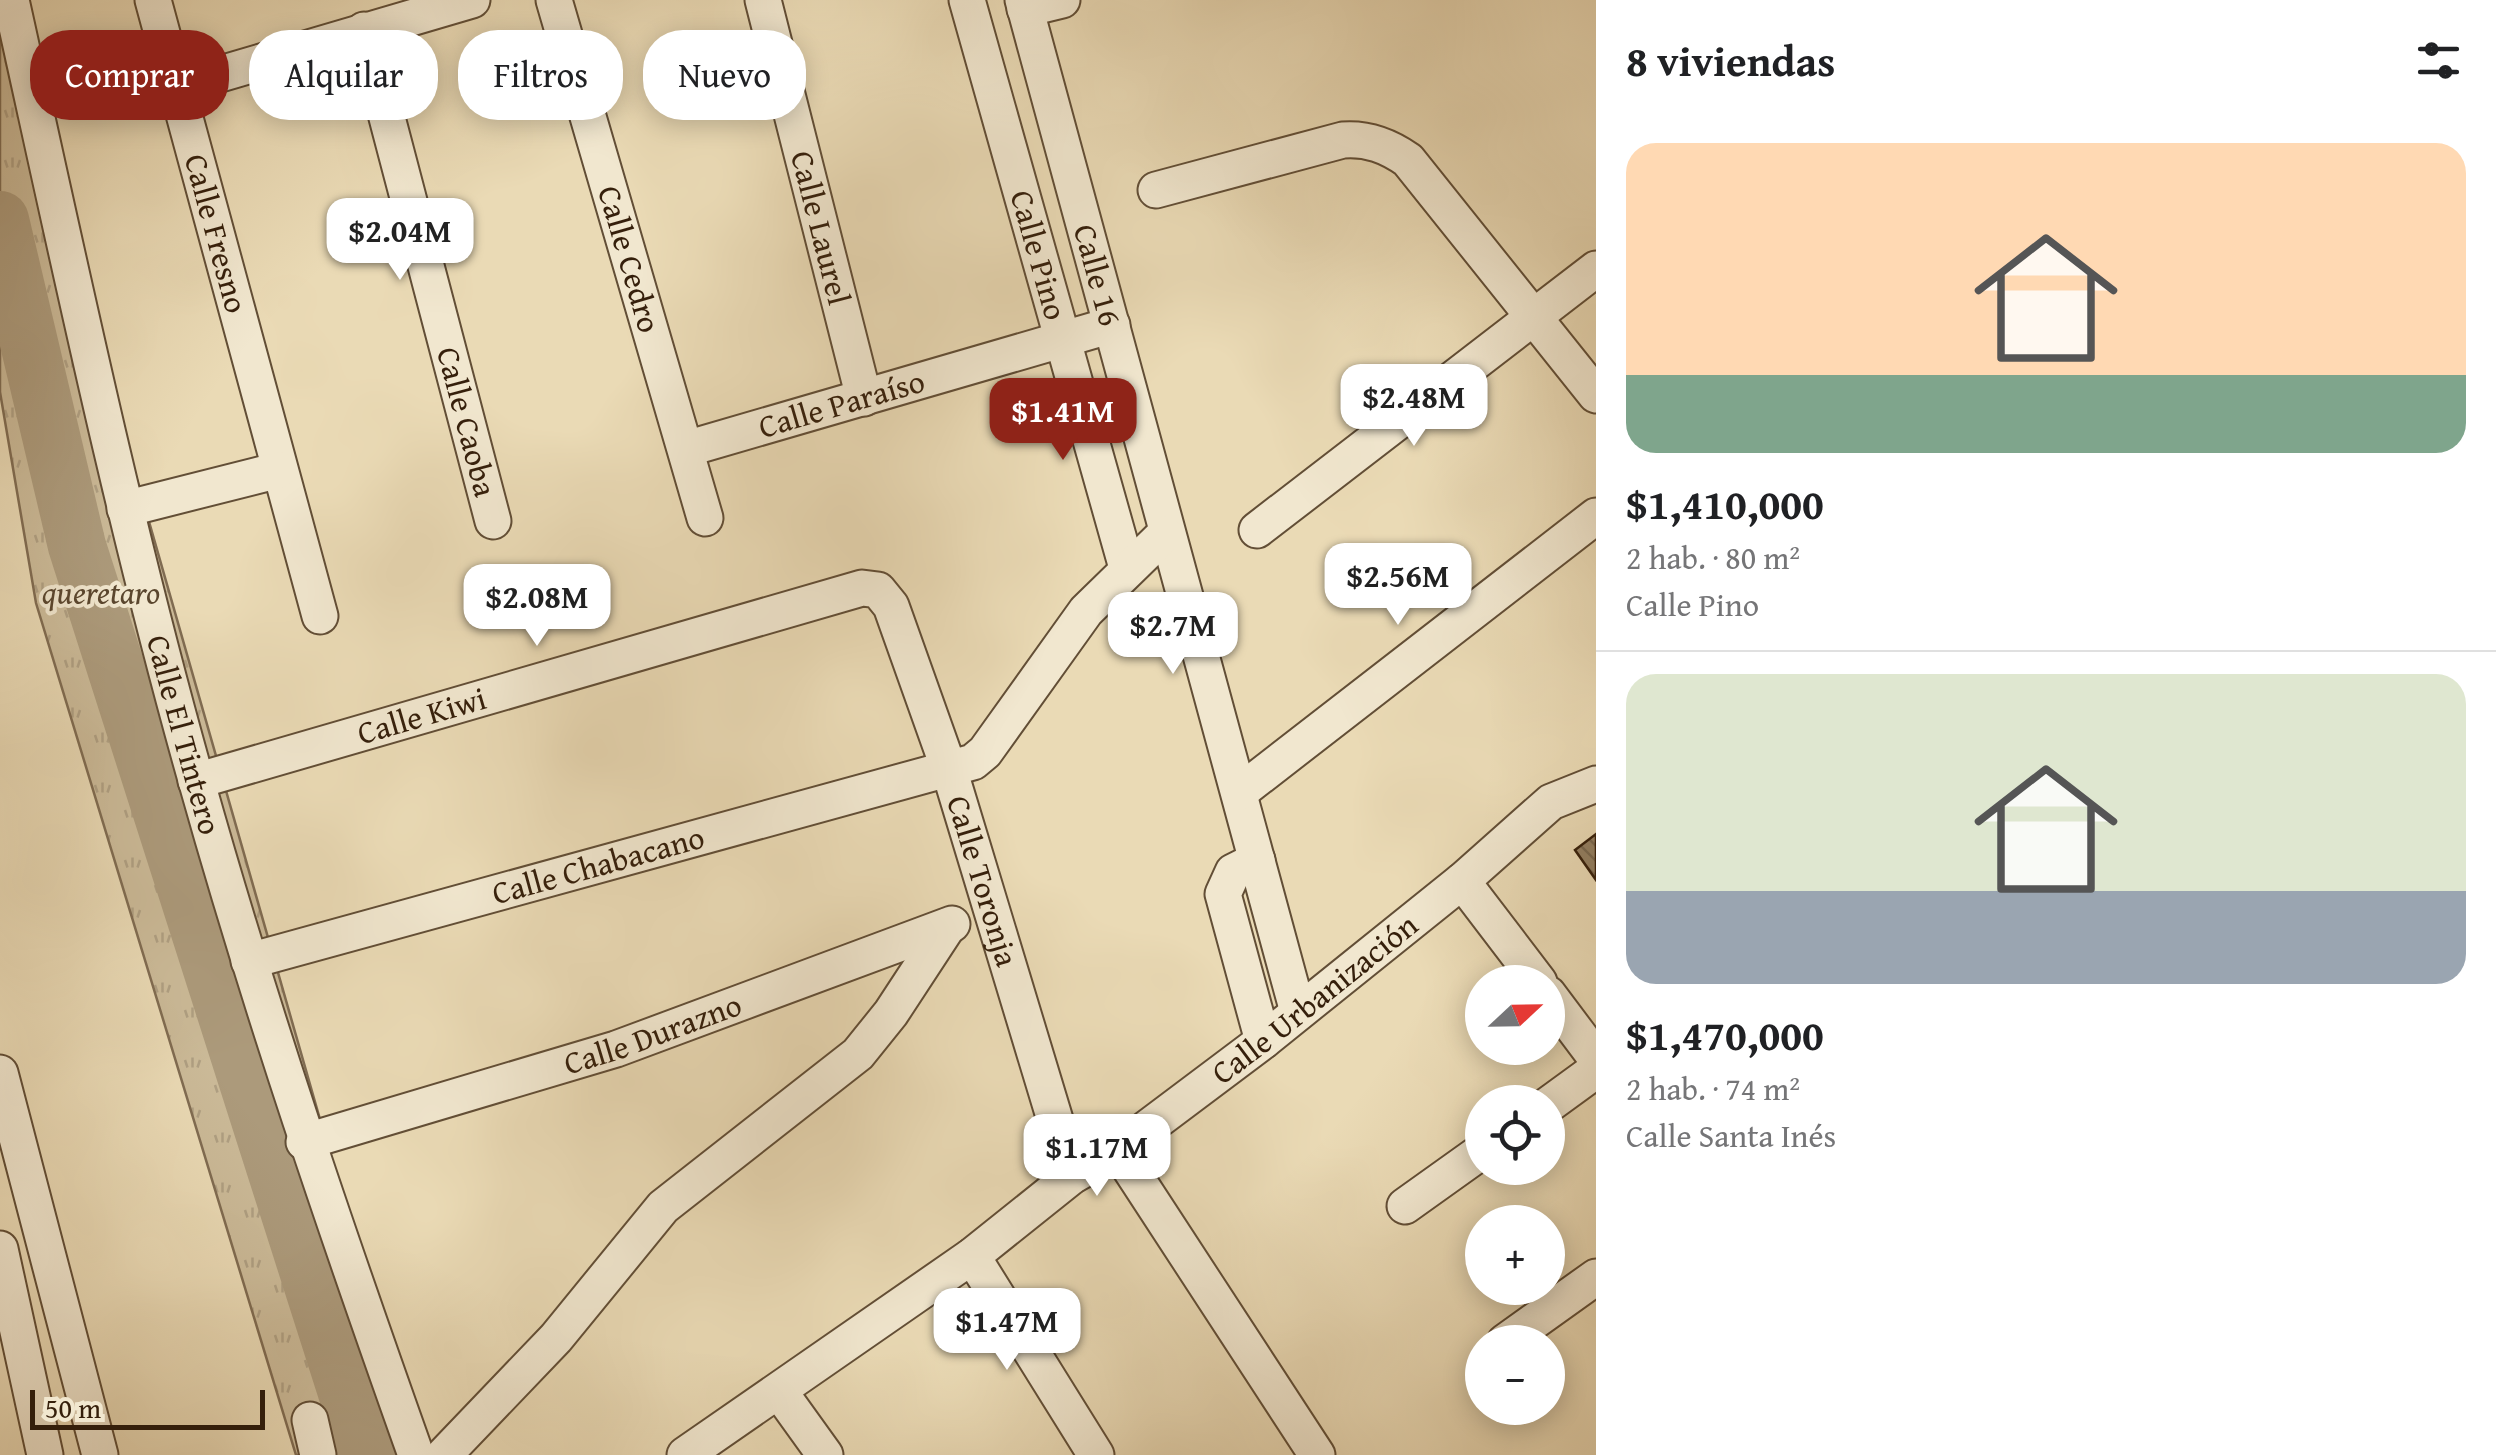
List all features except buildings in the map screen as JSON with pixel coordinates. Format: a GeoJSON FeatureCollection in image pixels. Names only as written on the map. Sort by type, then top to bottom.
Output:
{"type":"FeatureCollection","features":[{"type":"Feature","properties":{"kind":"street","name":"Calle El Tintero"},"geometry":{"type":"LineString","coordinates":[[11,0],[124,509],[196,781],[304,1142],[416,1455]]}},
{"type":"Feature","properties":{"kind":"street","name":"Calle Fresno"},"geometry":{"type":"LineString","coordinates":[[153,0],[161,30]]}},
{"type":"Feature","properties":{"kind":"street"},"geometry":{"type":"LineString","coordinates":[[364,30],[472,0]]}},
{"type":"Feature","properties":{"kind":"street","name":"Calle Cedro"},"geometry":{"type":"LineString","coordinates":[[554,0],[704,518]]}},
{"type":"Feature","properties":{"kind":"street","name":"Calle Laurel"},"geometry":{"type":"LineString","coordinates":[[763,0],[864,398]]}},
{"type":"Feature","properties":{"kind":"street","name":"Calle Pino"},"geometry":{"type":"LineString","coordinates":[[967,0],[1127,568]]}},
{"type":"Feature","properties":{"kind":"street"},"geometry":{"type":"LineString","coordinates":[[1024,4],[1062,0]]}},
{"type":"Feature","properties":{"kind":"street","name":"Calle 16"},"geometry":{"type":"LineString","coordinates":[[1024,4],[1165,534],[1240,792],[1245,866],[1298,1012]]}},
{"type":"Feature","properties":{"kind":"street","name":"Calle Fresno"},"geometry":{"type":"LineString","coordinates":[[185,120],[320,616]]}},
{"type":"Feature","properties":{"kind":"street","name":"Calle Caoba"},"geometry":{"type":"LineString","coordinates":[[388,120],[493,521]]}},
{"type":"Feature","properties":{"kind":"street"},"geometry":{"type":"LineString","coordinates":[[1156,190],[1343,140],[1359,139],[1389,147],[1408,160],[1596,395]]}},
{"type":"Feature","properties":{"kind":"street"},"geometry":{"type":"LineString","coordinates":[[1257,530],[1596,269]]}},
{"type":"Feature","properties":{"kind":"street","name":"Calle Paraíso"},"geometry":{"type":"LineString","coordinates":[[686,449],[1112,325]]}},
{"type":"Feature","properties":{"kind":"street"},"geometry":{"type":"LineString","coordinates":[[124,509],[279,470]]}},
{"type":"Feature","properties":{"kind":"street"},"geometry":{"type":"LineString","coordinates":[[1240,792],[1596,516]]}},
{"type":"Feature","properties":{"kind":"street","name":"Calle Chabacano"},"geometry":{"type":"LineString","coordinates":[[249,961],[949,769],[985,752],[1086,611],[1165,534]]}},
{"type":"Feature","properties":{"kind":"street","name":"Calle Kiwi"},"geometry":{"type":"LineString","coordinates":[[196,781],[862,588],[878,590]]}},
{"type":"Feature","properties":{"kind":"street","name":"Calle Toronja"},"geometry":{"type":"LineString","coordinates":[[878,590],[891,606],[949,769],[1072,1176]]}},
{"type":"Feature","properties":{"kind":"street"},"geometry":{"type":"LineString","coordinates":[[1551,802],[1596,764]]}},
{"type":"Feature","properties":{"kind":"street","name":"Calle Urbanización"},"geometry":{"type":"LineString","coordinates":[[685,1455],[972,1256],[1072,1176],[1118,1150],[1263,1041],[1462,880],[1551,802],[1596,784]]}},
{"type":"Feature","properties":{"kind":"street"},"geometry":{"type":"LineString","coordinates":[[1245,866],[1223,894],[1263,1041]]}},
{"type":"Feature","properties":{"kind":"street"},"geometry":{"type":"LineString","coordinates":[[1462,880],[1526,965]]}},
{"type":"Feature","properties":{"kind":"street","name":"Calle Durazno"},"geometry":{"type":"LineString","coordinates":[[304,1142],[616,1049],[993,908]]}},
{"type":"Feature","properties":{"kind":"street"},"geometry":{"type":"LineString","coordinates":[[444,1455],[486,1414],[663,1207],[858,1054],[892,1012],[948,926]]}},
{"type":"Feature","properties":{"kind":"street"},"geometry":{"type":"LineString","coordinates":[[1565,1017],[1596,1058]]}},
{"type":"Feature","properties":{"kind":"street"},"geometry":{"type":"LineString","coordinates":[[1565,1092],[1596,1070]]}},
{"type":"Feature","properties":{"kind":"street"},"geometry":{"type":"LineString","coordinates":[[0,1073],[100,1455]]}},
{"type":"Feature","properties":{"kind":"street"},"geometry":{"type":"LineString","coordinates":[[1118,1150],[1317,1455]]}},
{"type":"Feature","properties":{"kind":"street"},"geometry":{"type":"LineString","coordinates":[[1405,1206],[1465,1163]]}},
{"type":"Feature","properties":{"kind":"street"},"geometry":{"type":"LineString","coordinates":[[0,1249],[45,1455]]}},
{"type":"Feature","properties":{"kind":"street"},"geometry":{"type":"LineString","coordinates":[[972,1256],[1096,1455]]}},
{"type":"Feature","properties":{"kind":"street"},"geometry":{"type":"LineString","coordinates":[[1529,1325],[1596,1277]]}},
{"type":"Feature","properties":{"kind":"street"},"geometry":{"type":"LineString","coordinates":[[779,1392],[825,1455]]}},
{"type":"Feature","properties":{"kind":"street"},"geometry":{"type":"LineString","coordinates":[[476,1455],[486,1414]]}},
{"type":"Feature","properties":{"kind":"street"},"geometry":{"type":"LineString","coordinates":[[310,1420],[318,1455]]}},
{"type":"Feature","properties":{"kind":"green space","name":"queretaro"},"geometry":{"type":"Polygon","coordinates":[[[0,0],[30,105],[30,120],[34,120],[416,1455],[296,1455],[36,603],[0,392],[0,0]]]}},
{"type":"Feature","properties":{"kind":"waterway"},"geometry":{"type":"LineString","coordinates":[[0,220],[77,546],[367,1455]]}}]}
